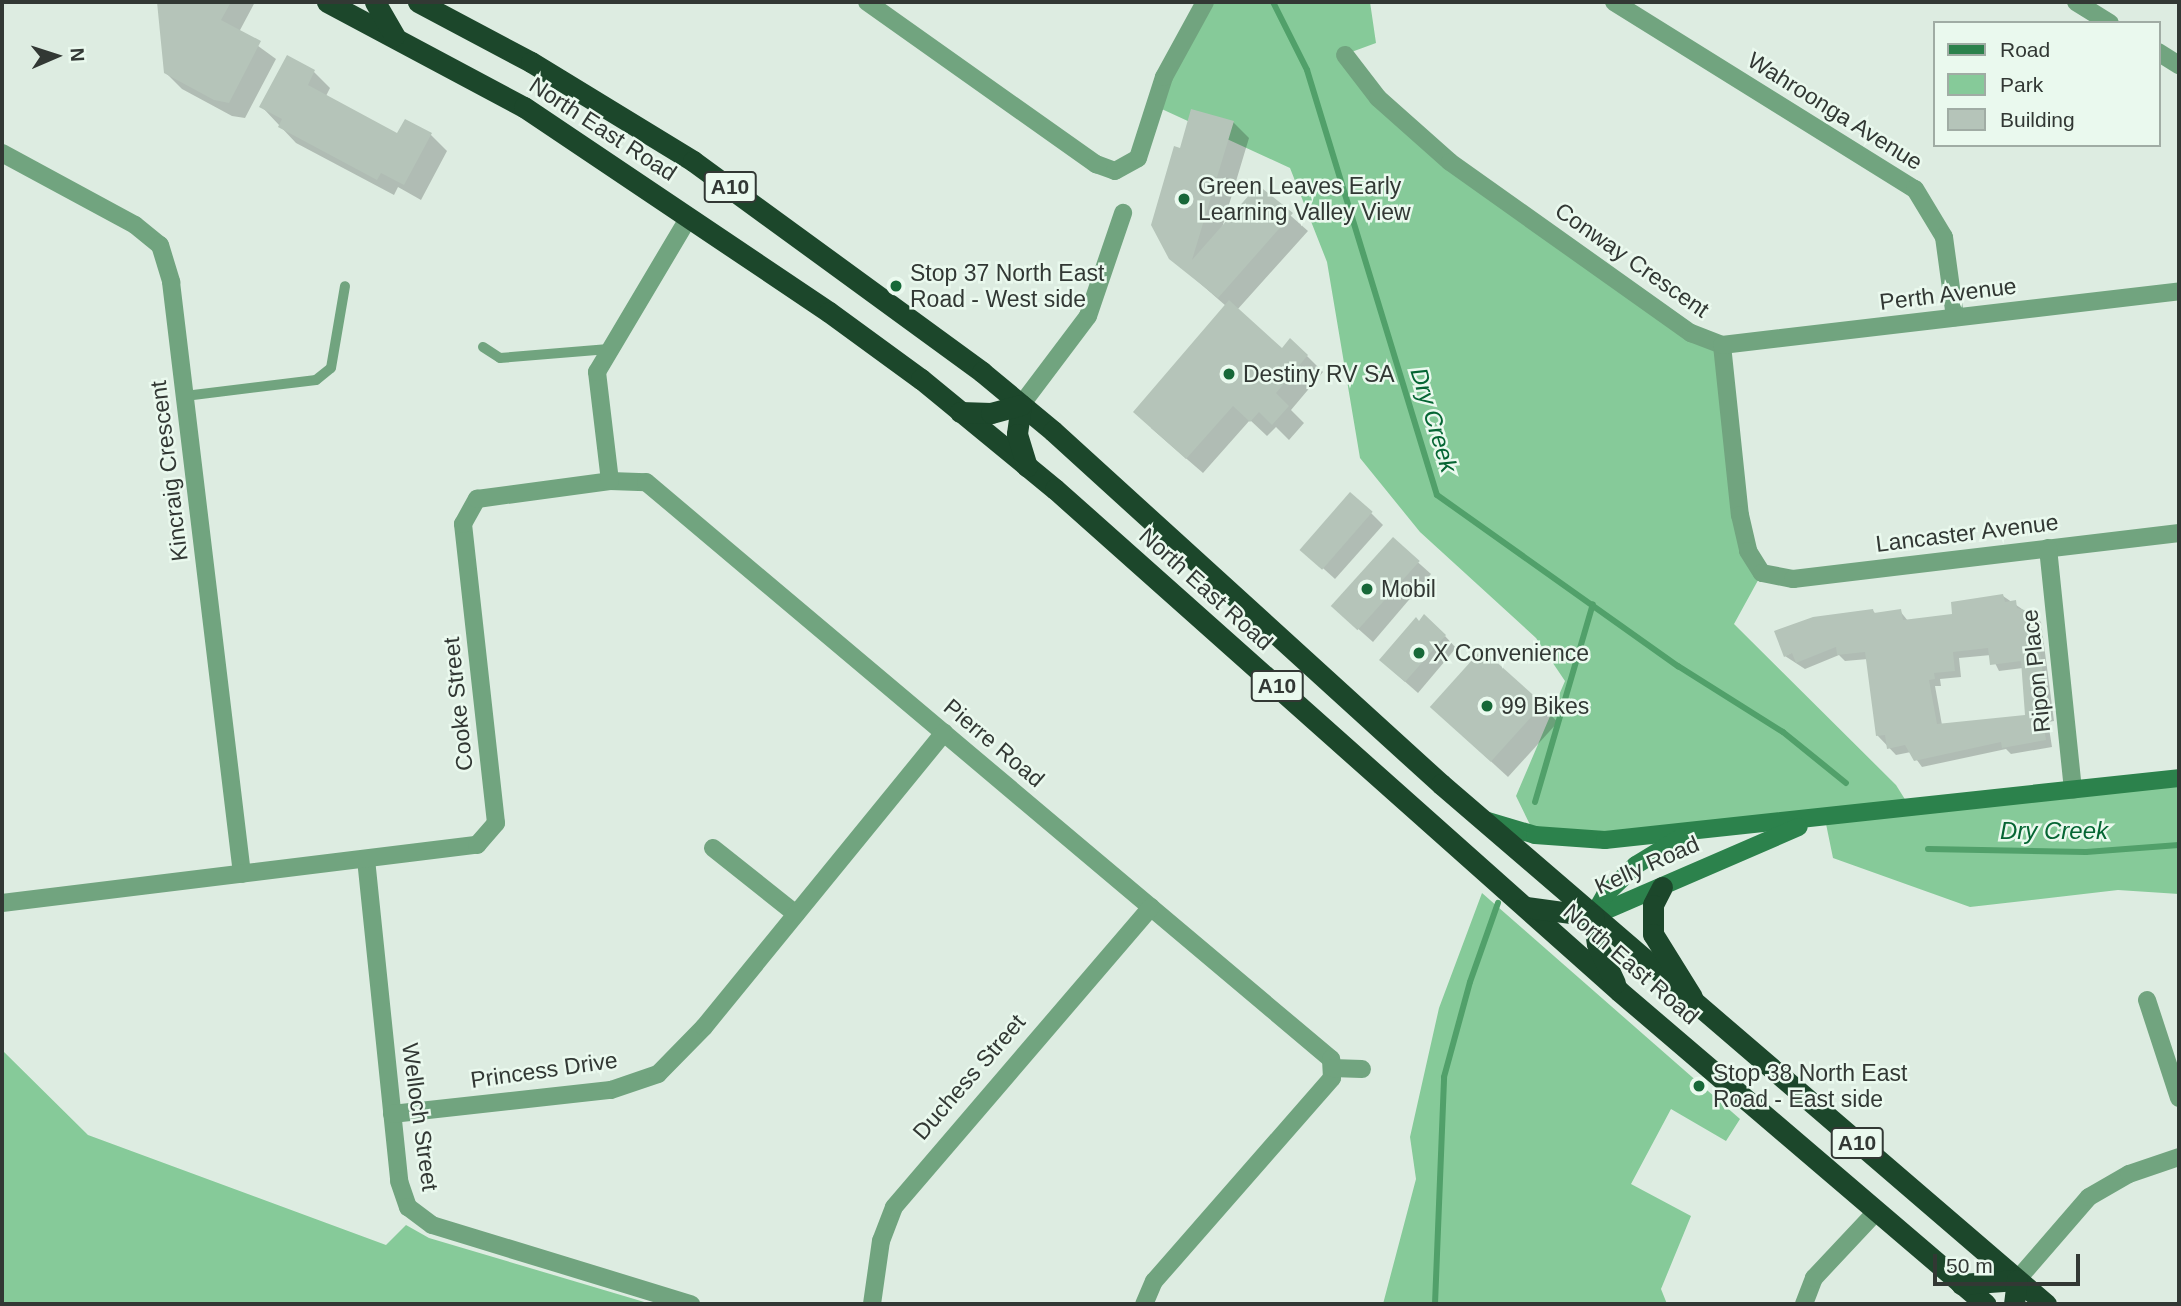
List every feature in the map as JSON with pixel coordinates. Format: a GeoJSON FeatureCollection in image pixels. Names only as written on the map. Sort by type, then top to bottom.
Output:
{"type":"FeatureCollection","features":[{"type":"Feature","properties":{"kind":"highway","name":"North East Road"},"geometry":{"type":"LineString","coordinates":[[327,2],[524,107],[829,312],[960,412],[1027,467],[1619,991],[1985,1304]]}},
{"type":"Feature","properties":{"kind":"highway"},"geometry":{"type":"LineString","coordinates":[[375,2],[396,38]]}},
{"type":"Feature","properties":{"kind":"highway","name":"North East Road"},"geometry":{"type":"LineString","coordinates":[[418,2],[531,62],[693,161],[833,259],[1021,405],[1696,1007],[2046,1304]]}},
{"type":"Feature","properties":{"kind":"highway"},"geometry":{"type":"LineString","coordinates":[[960,412],[991,413],[1021,405],[1017,434],[1027,467]]}},
{"type":"Feature","properties":{"kind":"highway"},"geometry":{"type":"LineString","coordinates":[[1662,887],[1653,905],[1653,934],[1685,982],[1696,1007]]}},
{"type":"Feature","properties":{"kind":"highway"},"geometry":{"type":"LineString","coordinates":[[1525,907],[1594,916],[1597,944],[1619,991]]}},
{"type":"Feature","properties":{"kind":"highway"},"geometry":{"type":"LineString","coordinates":[[1961,1284],[2017,1280],[2014,1304]]}},
{"type":"Feature","properties":{"kind":"street"},"geometry":{"type":"LineString","coordinates":[[867,2],[1096,164],[1115,171],[1138,159],[1164,76],[1205,2]]}},
{"type":"Feature","properties":{"kind":"street","name":"Wahroonga Avenue"},"geometry":{"type":"LineString","coordinates":[[1614,2],[1915,189],[1944,237],[1955,317]]}},
{"type":"Feature","properties":{"kind":"street"},"geometry":{"type":"LineString","coordinates":[[2076,2],[2104,13]]}},
{"type":"Feature","properties":{"kind":"street"},"geometry":{"type":"LineString","coordinates":[[2160,53],[2179,65]]}},
{"type":"Feature","properties":{"kind":"street","name":"Conway Crescent"},"geometry":{"type":"LineString","coordinates":[[1345,55],[1378,98],[1450,162],[1691,333],[1722,345],[1740,515],[1751,556],[1762,573]]}},
{"type":"Feature","properties":{"kind":"street","name":"Kincraig Crescent"},"geometry":{"type":"LineString","coordinates":[[2,153],[135,225],[160,245],[171,282],[242,874]]}},
{"type":"Feature","properties":{"kind":"street"},"geometry":{"type":"LineString","coordinates":[[1021,405],[1087,316],[1123,213]]}},
{"type":"Feature","properties":{"kind":"street"},"geometry":{"type":"LineString","coordinates":[[610,481],[597,372],[688,217]]}},
{"type":"Feature","properties":{"kind":"street","name":"Perth Avenue"},"geometry":{"type":"LineString","coordinates":[[1722,345],[2179,291]]}},
{"type":"Feature","properties":{"kind":"street","name":"Pierre Road"},"geometry":{"type":"LineString","coordinates":[[610,481],[646,482],[1331,1059],[1332,1068]]}},
{"type":"Feature","properties":{"kind":"street","name":"Cooke Street"},"geometry":{"type":"LineString","coordinates":[[2,903],[477,845],[496,823],[463,524],[477,499],[610,481]]}},
{"type":"Feature","properties":{"kind":"street","name":"Lancaster Avenue"},"geometry":{"type":"LineString","coordinates":[[1762,573],[1793,579],[2179,533]]}},
{"type":"Feature","properties":{"kind":"street","name":"Ripon Place"},"geometry":{"type":"LineString","coordinates":[[2048,548],[2073,790]]}},
{"type":"Feature","properties":{"kind":"street","name":"Princess Drive"},"geometry":{"type":"LineString","coordinates":[[392,1114],[611,1090],[658,1074],[704,1027],[944,733]]}},
{"type":"Feature","properties":{"kind":"street","name":"Kelly Road"},"geometry":{"type":"LineString","coordinates":[[1484,820],[1577,841],[1811,821],[2179,778]]}},
{"type":"Feature","properties":{"kind":"street","name":"Kelly Road"},"geometry":{"type":"LineString","coordinates":[[1594,916],[1811,821]]}},
{"type":"Feature","properties":{"kind":"street","name":"Kelly Road"},"geometry":{"type":"LineString","coordinates":[[1594,916],[1605,895],[1636,865],[1657,849],[1700,831]]}},
{"type":"Feature","properties":{"kind":"street"},"geometry":{"type":"LineString","coordinates":[[713,848],[796,914]]}},
{"type":"Feature","properties":{"kind":"street","name":"Welloch Street"},"geometry":{"type":"LineString","coordinates":[[366,859],[399,1181],[408,1207],[432,1225],[691,1304]]}},
{"type":"Feature","properties":{"kind":"street","name":"Duchess Street"},"geometry":{"type":"LineString","coordinates":[[872,1304],[881,1241],[894,1207],[1151,907]]}},
{"type":"Feature","properties":{"kind":"street"},"geometry":{"type":"LineString","coordinates":[[2147,1000],[2179,1098]]}},
{"type":"Feature","properties":{"kind":"street"},"geometry":{"type":"LineString","coordinates":[[1144,1304],[1154,1281],[1332,1079],[1332,1068],[1362,1069]]}},
{"type":"Feature","properties":{"kind":"street"},"geometry":{"type":"LineString","coordinates":[[2017,1280],[2089,1197],[2129,1174],[2179,1157]]}},
{"type":"Feature","properties":{"kind":"street"},"geometry":{"type":"LineString","coordinates":[[1804,1304],[1814,1278],[1877,1211]]}},
{"type":"Feature","properties":{"kind":"lane"},"geometry":{"type":"LineString","coordinates":[[185,396],[316,380],[331,368],[345,286]]}},
{"type":"Feature","properties":{"kind":"lane"},"geometry":{"type":"LineString","coordinates":[[483,347],[500,358],[609,349]]}},
{"type":"Feature","properties":{"kind":"green space"},"geometry":{"type":"Polygon","coordinates":[[[1205,2],[1370,2],[1376,43],[1346,54],[1391,111],[1722,345],[1740,515],[1762,573],[1734,624],[1896,785],[1911,809],[2179,778],[2179,894],[2118,890],[1970,907],[1833,858],[1825,819],[1535,835],[1516,796],[1565,681],[1536,638],[1420,532],[1360,458],[1327,262],[1290,168],[1153,105],[1205,2]]]}},
{"type":"Feature","properties":{"kind":"green space"},"geometry":{"type":"Polygon","coordinates":[[[1482,893],[1740,1119],[1726,1141],[1671,1109],[1631,1184],[1691,1216],[1661,1289],[1667,1304],[1383,1304],[1416,1179],[1410,1137],[1439,1008],[1482,893]]]}},
{"type":"Feature","properties":{"kind":"green space"},"geometry":{"type":"Polygon","coordinates":[[[2,1050],[88,1135],[386,1245],[406,1225],[429,1238],[651,1304],[2,1304],[2,1050]]]}},
{"type":"Feature","properties":{"kind":"building"},"geometry":{"type":"Polygon","coordinates":[[[157,2],[231,2],[221,20],[261,41],[229,103],[214,100],[164,73],[157,2]]]}},
{"type":"Feature","properties":{"kind":"building"},"geometry":{"type":"Polygon","coordinates":[[[287,55],[315,70],[308,85],[397,133],[405,119],[432,133],[404,185],[381,173],[377,180],[278,127],[282,119],[259,107],[287,55]]]}},
{"type":"Feature","properties":{"kind":"building","name":"Green Leaves Early Learning Valley View"},"geometry":{"type":"Polygon","coordinates":[[[1191,109],[1234,121],[1192,260],[1258,185],[1293,213],[1218,298],[1169,259],[1151,225],[1174,146],[1180,148],[1191,109]]]}},
{"type":"Feature","properties":{"kind":"building","name":"Destiny RV SA"},"geometry":{"type":"Polygon","coordinates":[[[1229,300],[1282,348],[1290,338],[1308,355],[1276,393],[1289,406],[1272,425],[1259,412],[1250,422],[1233,406],[1186,459],[1133,412],[1229,300]]]}},
{"type":"Feature","properties":{"kind":"building"},"geometry":{"type":"Polygon","coordinates":[[[1350,492],[1373,512],[1322,570],[1299,550],[1350,492]]]}},
{"type":"Feature","properties":{"kind":"building"},"geometry":{"type":"Polygon","coordinates":[[[1393,537],[1420,561],[1358,630],[1331,606],[1393,537]]]}},
{"type":"Feature","properties":{"kind":"building"},"geometry":{"type":"Polygon","coordinates":[[[2003,594],[2005,602],[2016,600],[2017,608],[2035,613],[2048,714],[2042,715],[2046,740],[2002,748],[2001,742],[1914,761],[1905,745],[1887,749],[1885,735],[1876,736],[1865,652],[1837,655],[1836,647],[1796,663],[1792,653],[1784,657],[1774,631],[1813,617],[1873,609],[1874,613],[1901,609],[1903,620],[1952,614],[1951,602],[2003,594]],[[1988,648],[1953,652],[1955,671],[1934,673],[1935,679],[1929,680],[1937,724],[2025,715],[2021,661],[1990,665],[1988,648]]]}},
{"type":"Feature","properties":{"kind":"building"},"geometry":{"type":"Polygon","coordinates":[[[1424,614],[1446,635],[1405,682],[1379,660],[1416,617],[1419,621],[1424,614]]]}},
{"type":"Feature","properties":{"kind":"building","name":"99 Bikes"},"geometry":{"type":"Polygon","coordinates":[[[1482,649],[1543,704],[1491,762],[1430,707],[1482,649]]]}},
{"type":"Feature","properties":{"kind":"waterway","name":"Dry Creek"},"geometry":{"type":"LineString","coordinates":[[1273,2],[1307,70],[1437,495],[1678,666],[1783,732],[1846,783]]}},
{"type":"Feature","properties":{"kind":"waterway"},"geometry":{"type":"LineString","coordinates":[[1535,802],[1593,604]]}},
{"type":"Feature","properties":{"kind":"waterway","name":"Dry Creek"},"geometry":{"type":"LineString","coordinates":[[1928,849],[2086,852],[2179,845]]}},
{"type":"Feature","properties":{"kind":"waterway"},"geometry":{"type":"LineString","coordinates":[[1435,1304],[1444,1077],[1470,982],[1498,903]]}},
{"type":"Feature","properties":{"kind":"place","name":"Green Leaves Early Learning Valley View"},"geometry":{"type":"Point","coordinates":[1184,199]}},
{"type":"Feature","properties":{"kind":"place","name":"Stop 37 North East Road - West side"},"geometry":{"type":"Point","coordinates":[896,286]}},
{"type":"Feature","properties":{"kind":"place","name":"Destiny RV SA"},"geometry":{"type":"Point","coordinates":[1229,374]}},
{"type":"Feature","properties":{"kind":"place","name":"Mobil"},"geometry":{"type":"Point","coordinates":[1367,589]}},
{"type":"Feature","properties":{"kind":"place","name":"X Convenience"},"geometry":{"type":"Point","coordinates":[1419,653]}},
{"type":"Feature","properties":{"kind":"place","name":"99 Bikes"},"geometry":{"type":"Point","coordinates":[1487,706]}},
{"type":"Feature","properties":{"kind":"place","name":"Stop 38 North East Road - East side"},"geometry":{"type":"Point","coordinates":[1699,1086]}}]}
